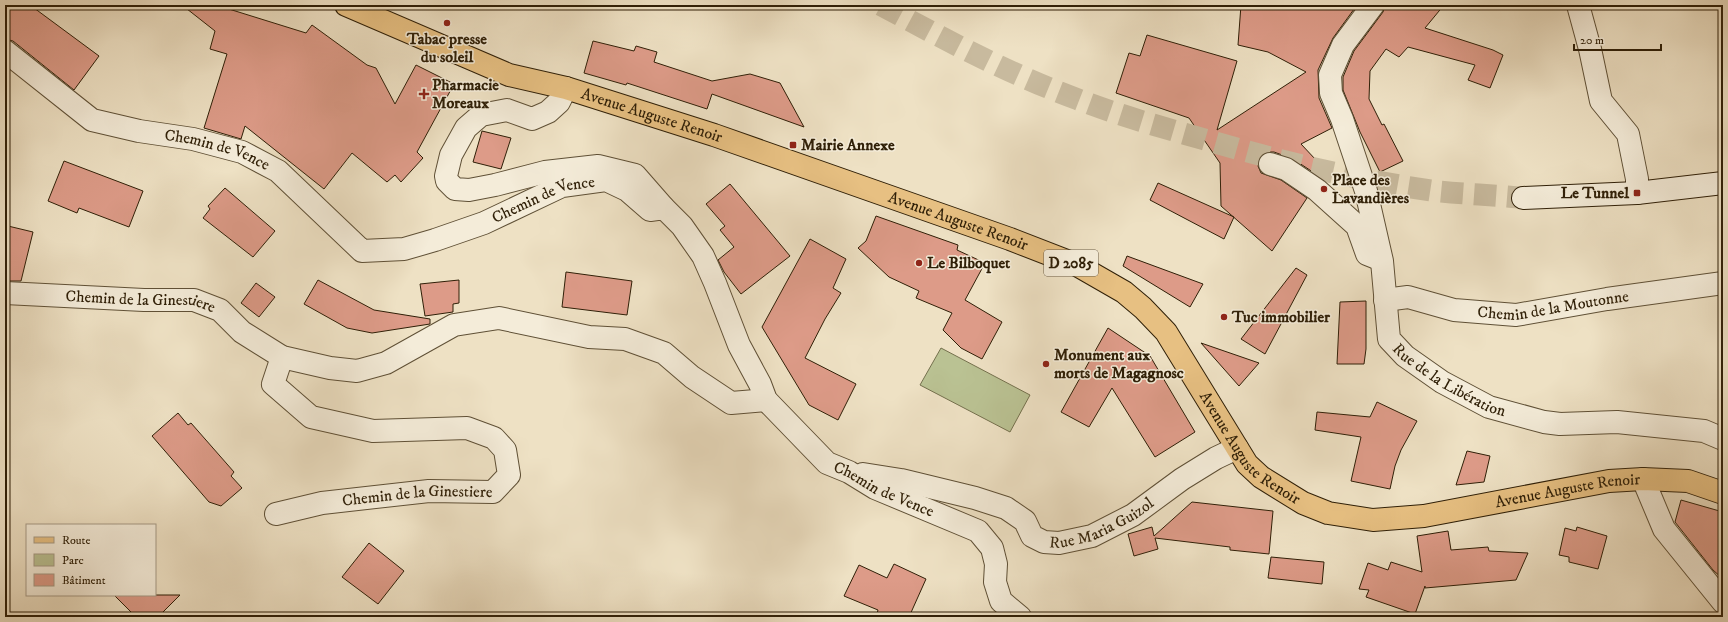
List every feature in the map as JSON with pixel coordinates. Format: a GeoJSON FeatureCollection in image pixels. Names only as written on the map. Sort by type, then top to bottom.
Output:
{"type":"FeatureCollection","features":[{"type":"Feature","properties":{"kind":"main road","name":"Avenue Auguste Renoir"},"geometry":{"type":"LineString","coordinates":[[346,5],[509,75],[566,88],[714,135],[1010,239],[1076,266],[1124,292],[1143,308],[1166,332],[1184,359],[1236,448],[1247,464],[1261,477],[1303,503],[1328,513],[1373,520],[1424,516],[1609,481],[1643,479],[1688,481],[1723,493]]}},
{"type":"Feature","properties":{"kind":"street","name":"Rue de la Libération"},"geometry":{"type":"LineString","coordinates":[[1373,5],[1343,45],[1330,76],[1331,92],[1342,119],[1366,191],[1382,261],[1389,339],[1405,356],[1442,382],[1488,407],[1544,422],[1560,424],[1617,422],[1704,432],[1723,439]]}},
{"type":"Feature","properties":{"kind":"street"},"geometry":{"type":"LineString","coordinates":[[1578,5],[1590,49],[1601,101],[1628,134],[1637,178],[1637,193]]}},
{"type":"Feature","properties":{"kind":"street","name":"Chemin de Vence"},"geometry":{"type":"LineString","coordinates":[[5,52],[92,120],[140,131],[193,139],[242,152],[278,171],[362,251],[404,249],[435,240],[484,223],[562,186],[606,180],[626,190],[650,210],[664,208],[682,226],[702,256],[716,283],[739,345],[760,384],[766,400],[827,464],[849,472],[875,488],[978,532],[992,548],[996,564],[995,582],[1000,601],[1020,617]]}},
{"type":"Feature","properties":{"kind":"street"},"geometry":{"type":"LineString","coordinates":[[566,88],[559,102],[548,112],[532,118],[507,110],[481,115],[466,128],[451,155],[446,176],[447,182],[456,189],[469,190],[545,172],[598,166],[635,175],[664,208]]}},
{"type":"Feature","properties":{"kind":"street"},"geometry":{"type":"LineString","coordinates":[[1270,164],[1286,169],[1316,190],[1357,226],[1367,254],[1382,261]]}},
{"type":"Feature","properties":{"kind":"street"},"geometry":{"type":"LineString","coordinates":[[1523,198],[1637,193],[1723,183]]}},
{"type":"Feature","properties":{"kind":"street","name":"Chemin de la Moutonne"},"geometry":{"type":"LineString","coordinates":[[1385,300],[1408,297],[1454,310],[1516,315],[1607,299],[1723,283]]}},
{"type":"Feature","properties":{"kind":"street","name":"Chemin de la Ginestiere"},"geometry":{"type":"LineString","coordinates":[[5,293],[144,300],[194,300],[220,310],[242,332],[282,357],[330,368],[357,371],[386,363],[454,325],[499,318],[589,337],[625,339],[664,353],[692,377],[731,403],[766,400]]}},
{"type":"Feature","properties":{"kind":"street","name":"Chemin de la Ginestiere"},"geometry":{"type":"LineString","coordinates":[[276,514],[322,503],[429,492],[493,492],[509,475],[505,450],[494,438],[467,428],[373,431],[311,418],[273,384],[282,357]]}},
{"type":"Feature","properties":{"kind":"street","name":"Rue Maria Guizol"},"geometry":{"type":"LineString","coordinates":[[849,472],[901,480],[975,498],[1006,508],[1025,521],[1032,536],[1044,542],[1059,543],[1092,536],[1133,515],[1189,475],[1216,458],[1236,448]]}},
{"type":"Feature","properties":{"kind":"street"},"geometry":{"type":"LineString","coordinates":[[1643,479],[1664,530],[1723,602]]}},
{"type":"Feature","properties":{"kind":"green space"},"geometry":{"type":"Polygon","coordinates":[[[941,348],[1030,395],[1010,432],[920,385],[941,348]]]}},
{"type":"Feature","properties":{"kind":"building"},"geometry":{"type":"Polygon","coordinates":[[[5,5],[30,5],[99,56],[74,90],[13,41],[5,39],[5,5]]]}},
{"type":"Feature","properties":{"kind":"building"},"geometry":{"type":"Polygon","coordinates":[[[182,5],[216,5],[306,33],[312,25],[367,65],[376,68],[395,104],[416,65],[454,84],[417,152],[423,158],[401,182],[395,175],[387,182],[352,153],[324,189],[245,126],[241,139],[204,128],[227,54],[210,49],[215,31],[182,5]]]}},
{"type":"Feature","properties":{"kind":"building"},"geometry":{"type":"Polygon","coordinates":[[[1241,5],[1357,5],[1333,38],[1318,70],[1319,98],[1332,128],[1301,144],[1331,176],[1325,180],[1293,159],[1274,152],[1267,152],[1258,160],[1258,166],[1261,173],[1281,180],[1307,198],[1272,251],[1221,206],[1220,163],[1189,118],[1116,93],[1129,53],[1140,56],[1147,35],[1237,61],[1217,130],[1306,72],[1268,52],[1238,45],[1241,5]]]}},
{"type":"Feature","properties":{"kind":"building"},"geometry":{"type":"Polygon","coordinates":[[[1385,5],[1444,5],[1425,28],[1493,50],[1503,55],[1490,88],[1468,80],[1475,65],[1408,47],[1399,57],[1386,49],[1370,71],[1369,99],[1403,161],[1380,172],[1360,132],[1343,90],[1343,77],[1354,51],[1383,12],[1385,5]]]}},
{"type":"Feature","properties":{"kind":"building"},"geometry":{"type":"Polygon","coordinates":[[[593,41],[634,51],[636,46],[657,52],[654,62],[712,81],[750,74],[780,83],[804,127],[712,94],[707,109],[627,83],[626,85],[584,73],[593,41]]]}},
{"type":"Feature","properties":{"kind":"building"},"geometry":{"type":"Polygon","coordinates":[[[482,131],[511,138],[501,169],[473,162],[482,131]]]}},
{"type":"Feature","properties":{"kind":"building"},"geometry":{"type":"Polygon","coordinates":[[[64,161],[143,191],[129,227],[79,208],[77,213],[48,201],[64,161]]]}},
{"type":"Feature","properties":{"kind":"building"},"geometry":{"type":"Polygon","coordinates":[[[1158,183],[1234,217],[1224,239],[1150,200],[1158,183]]]}},
{"type":"Feature","properties":{"kind":"building"},"geometry":{"type":"Polygon","coordinates":[[[730,184],[790,256],[741,294],[724,272],[718,260],[734,247],[720,230],[725,226],[706,204],[730,184]]]}},
{"type":"Feature","properties":{"kind":"building"},"geometry":{"type":"Polygon","coordinates":[[[225,188],[275,231],[253,257],[203,218],[210,209],[208,206],[225,188]]]}},
{"type":"Feature","properties":{"kind":"building"},"geometry":{"type":"Polygon","coordinates":[[[876,216],[958,245],[957,250],[985,263],[965,300],[1002,322],[982,359],[961,348],[943,330],[952,313],[916,298],[919,291],[889,277],[858,248],[866,241],[876,216]]]}},
{"type":"Feature","properties":{"kind":"building"},"geometry":{"type":"Polygon","coordinates":[[[8,226],[33,232],[21,281],[5,281],[5,241],[8,226]]]}},
{"type":"Feature","properties":{"kind":"building"},"geometry":{"type":"Polygon","coordinates":[[[810,239],[846,259],[833,288],[841,293],[825,319],[805,358],[856,384],[838,420],[809,405],[762,327],[810,239]]]}},
{"type":"Feature","properties":{"kind":"building"},"geometry":{"type":"Polygon","coordinates":[[[1127,256],[1203,284],[1190,307],[1123,266],[1127,256]]]}},
{"type":"Feature","properties":{"kind":"building"},"geometry":{"type":"Polygon","coordinates":[[[1296,268],[1307,275],[1265,354],[1241,339],[1296,268]]]}},
{"type":"Feature","properties":{"kind":"building"},"geometry":{"type":"Polygon","coordinates":[[[566,272],[632,281],[627,315],[562,307],[566,272]]]}},
{"type":"Feature","properties":{"kind":"building"},"geometry":{"type":"Polygon","coordinates":[[[318,280],[374,310],[430,319],[430,324],[372,333],[347,328],[304,304],[318,280]]]}},
{"type":"Feature","properties":{"kind":"building"},"geometry":{"type":"Polygon","coordinates":[[[459,280],[459,303],[453,304],[453,312],[425,316],[420,284],[459,280]]]}},
{"type":"Feature","properties":{"kind":"building"},"geometry":{"type":"Polygon","coordinates":[[[256,283],[275,297],[259,317],[241,303],[256,283]]]}},
{"type":"Feature","properties":{"kind":"building"},"geometry":{"type":"Polygon","coordinates":[[[1366,301],[1366,349],[1364,364],[1337,364],[1340,302],[1366,301]]]}},
{"type":"Feature","properties":{"kind":"building"},"geometry":{"type":"Polygon","coordinates":[[[1108,328],[1150,356],[1195,432],[1155,457],[1112,388],[1089,427],[1061,412],[1108,328]]]}},
{"type":"Feature","properties":{"kind":"building"},"geometry":{"type":"Polygon","coordinates":[[[1201,343],[1259,363],[1239,386],[1201,343]]]}},
{"type":"Feature","properties":{"kind":"building"},"geometry":{"type":"Polygon","coordinates":[[[1377,402],[1417,421],[1401,450],[1395,466],[1390,489],[1351,481],[1361,437],[1315,430],[1317,412],[1370,417],[1377,402]]]}},
{"type":"Feature","properties":{"kind":"building"},"geometry":{"type":"Polygon","coordinates":[[[178,413],[188,425],[191,423],[234,472],[231,476],[242,488],[221,506],[209,502],[152,436],[178,413]]]}},
{"type":"Feature","properties":{"kind":"building"},"geometry":{"type":"Polygon","coordinates":[[[1467,451],[1490,456],[1484,482],[1456,485],[1467,451]]]}},
{"type":"Feature","properties":{"kind":"building"},"geometry":{"type":"Polygon","coordinates":[[[1681,500],[1723,512],[1723,579],[1713,570],[1675,522],[1681,500]]]}},
{"type":"Feature","properties":{"kind":"building"},"geometry":{"type":"Polygon","coordinates":[[[1192,502],[1273,511],[1269,554],[1230,550],[1230,547],[1155,538],[1158,549],[1134,556],[1128,534],[1152,527],[1154,536],[1192,502]]]}},
{"type":"Feature","properties":{"kind":"building"},"geometry":{"type":"Polygon","coordinates":[[[1577,527],[1607,536],[1598,569],[1569,562],[1569,557],[1559,555],[1565,528],[1576,531],[1577,527]]]}},
{"type":"Feature","properties":{"kind":"building"},"geometry":{"type":"Polygon","coordinates":[[[1448,531],[1451,550],[1488,547],[1489,551],[1528,553],[1516,580],[1425,588],[1425,586],[1415,614],[1366,597],[1369,590],[1359,589],[1368,563],[1388,570],[1391,562],[1422,572],[1417,536],[1448,531]]]}},
{"type":"Feature","properties":{"kind":"building"},"geometry":{"type":"Polygon","coordinates":[[[369,543],[404,571],[378,604],[342,577],[369,543]]]}},
{"type":"Feature","properties":{"kind":"building"},"geometry":{"type":"Polygon","coordinates":[[[1271,557],[1324,562],[1322,584],[1268,578],[1271,557]]]}},
{"type":"Feature","properties":{"kind":"building"},"geometry":{"type":"Polygon","coordinates":[[[894,564],[926,579],[909,617],[876,617],[878,610],[844,596],[859,565],[887,578],[894,564]]]}},
{"type":"Feature","properties":{"kind":"building"},"geometry":{"type":"Polygon","coordinates":[[[180,595],[158,617],[136,617],[115,596],[180,595]]]}},
{"type":"Feature","properties":{"kind":"tunnel"},"geometry":{"type":"LineString","coordinates":[[881,5],[953,43],[1027,79],[1124,116],[1232,147],[1347,176],[1435,191],[1523,198]]}},
{"type":"Feature","properties":{"kind":"place","name":"Tabac presse du soleil"},"geometry":{"type":"Point","coordinates":[447,23]}},
{"type":"Feature","properties":{"kind":"place","name":"Pharmacie Moreaux"},"geometry":{"type":"Point","coordinates":[424,94]}},
{"type":"Feature","properties":{"kind":"place","name":"Mairie Annexe"},"geometry":{"type":"Point","coordinates":[793,145]}},
{"type":"Feature","properties":{"kind":"place","name":"Place des Lavandières"},"geometry":{"type":"Point","coordinates":[1324,189]}},
{"type":"Feature","properties":{"kind":"place","name":"Le Tunnel"},"geometry":{"type":"Point","coordinates":[1637,193]}},
{"type":"Feature","properties":{"kind":"place","name":"Le Bilboquet"},"geometry":{"type":"Point","coordinates":[919,263]}},
{"type":"Feature","properties":{"kind":"place","name":"Tuc immobilier"},"geometry":{"type":"Point","coordinates":[1224,317]}},
{"type":"Feature","properties":{"kind":"place","name":"Monument aux morts de Magagnosc"},"geometry":{"type":"Point","coordinates":[1046,364]}}]}
